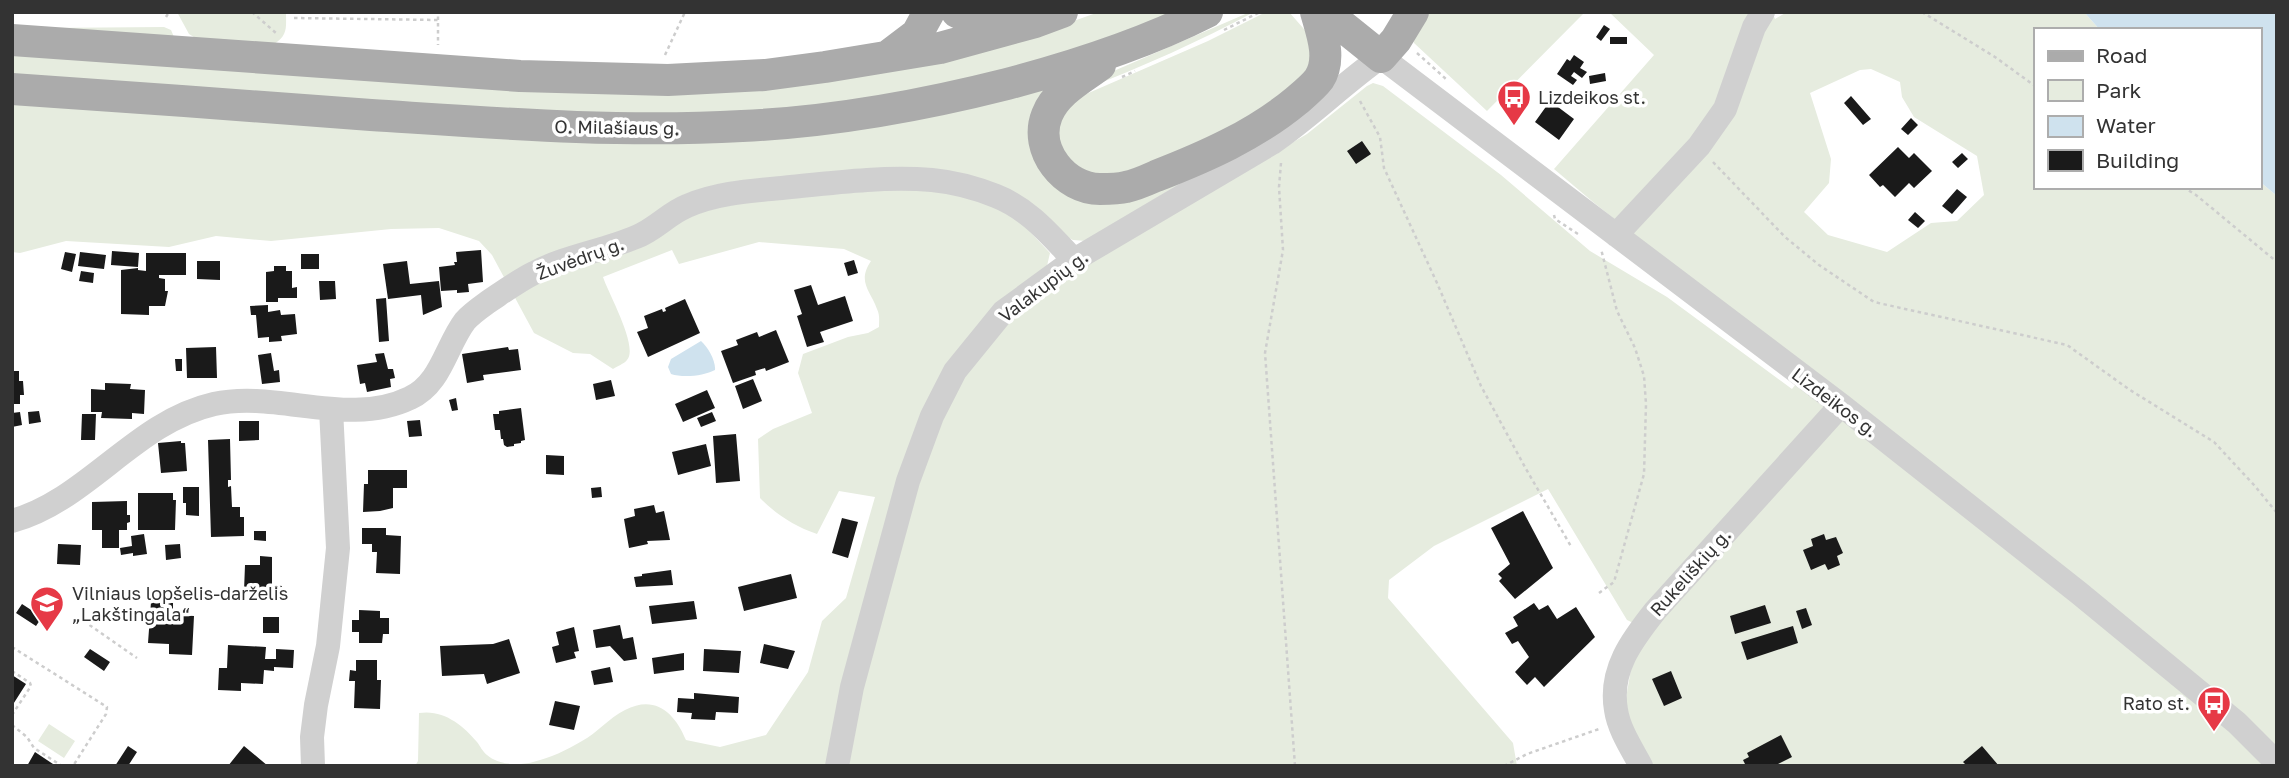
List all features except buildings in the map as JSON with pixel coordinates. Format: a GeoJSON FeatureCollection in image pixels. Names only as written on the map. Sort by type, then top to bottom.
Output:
{"type":"FeatureCollection","features":[{"type":"Feature","properties":{"kind":"main road"},"geometry":{"type":"LineString","coordinates":[[887,57],[917,34],[929,12]]}},
{"type":"Feature","properties":{"kind":"main road"},"geometry":{"type":"LineString","coordinates":[[957,12],[973,20],[1048,17]]}},
{"type":"Feature","properties":{"kind":"main road","name":"O. Milašiaus g."},"geometry":{"type":"LineString","coordinates":[[12,89],[601,129],[800,122],[957,96],[1040,75],[1118,51],[1207,12]]}},
{"type":"Feature","properties":{"kind":"main road"},"geometry":{"type":"LineString","coordinates":[[1118,51],[1058,96],[1046,116],[1046,149],[1053,164],[1081,187],[1099,190],[1127,187],[1280,126],[1319,78],[1326,60],[1316,12]]}},
{"type":"Feature","properties":{"kind":"main road"},"geometry":{"type":"LineString","coordinates":[[1325,12],[1381,57],[1396,40],[1413,12]]}},
{"type":"Feature","properties":{"kind":"main road"},"geometry":{"type":"LineString","coordinates":[[12,40],[493,74],[668,80],[765,75],[887,57],[940,48],[1048,17]]}},
{"type":"Feature","properties":{"kind":"street"},"geometry":{"type":"LineString","coordinates":[[1608,241],[1699,146],[1725,109],[1754,27],[1763,12]]}},
{"type":"Feature","properties":{"kind":"street"},"geometry":{"type":"LineString","coordinates":[[1280,126],[1300,124],[1357,74],[1381,57]]}},
{"type":"Feature","properties":{"kind":"street","name":"Lizdeikos g."},"geometry":{"type":"LineString","coordinates":[[1381,57],[1608,241],[1840,405],[2090,602],[2237,723],[2277,763]]}},
{"type":"Feature","properties":{"kind":"street","name":"Valakupių g."},"geometry":{"type":"LineString","coordinates":[[837,766],[852,687],[908,481],[932,416],[955,371],[1003,312],[1074,260],[1231,167],[1280,126]]}},
{"type":"Feature","properties":{"kind":"street","name":"Žuvėdrų g."},"geometry":{"type":"LineString","coordinates":[[12,521],[50,506],[164,423],[211,405],[255,402],[331,409],[370,409],[411,398],[427,386],[442,365],[466,320],[487,303],[535,272],[641,236],[685,206],[716,196],[832,182],[932,180],[998,196],[1033,217],[1074,260]]}},
{"type":"Feature","properties":{"kind":"street","name":"Rukeliškių g."},"geometry":{"type":"LineString","coordinates":[[1641,766],[1616,712],[1615,694],[1621,659],[1629,643],[1840,405]]}},
{"type":"Feature","properties":{"kind":"street"},"geometry":{"type":"LineString","coordinates":[[313,766],[312,737],[328,646],[338,548],[331,409]]}},
{"type":"Feature","properties":{"kind":"path"},"geometry":{"type":"LineString","coordinates":[[166,17],[169,12]]}},
{"type":"Feature","properties":{"kind":"path"},"geometry":{"type":"LineString","coordinates":[[253,12],[281,37]]}},
{"type":"Feature","properties":{"kind":"path"},"geometry":{"type":"LineString","coordinates":[[438,12],[438,32]]}},
{"type":"Feature","properties":{"kind":"path"},"geometry":{"type":"LineString","coordinates":[[663,62],[685,12]]}},
{"type":"Feature","properties":{"kind":"path"},"geometry":{"type":"LineString","coordinates":[[1922,12],[1995,57],[2034,85]]}},
{"type":"Feature","properties":{"kind":"path"},"geometry":{"type":"LineString","coordinates":[[294,18],[438,20]]}},
{"type":"Feature","properties":{"kind":"path"},"geometry":{"type":"LineString","coordinates":[[1360,102],[1380,137],[1384,168],[1427,258],[1481,386],[1572,548]]}},
{"type":"Feature","properties":{"kind":"path"},"geometry":{"type":"LineString","coordinates":[[1280,126],[1279,187],[1283,250],[1265,353],[1296,766]]}},
{"type":"Feature","properties":{"kind":"path"},"geometry":{"type":"LineString","coordinates":[[1699,146],[1785,237],[1819,265],[1874,302],[2067,345],[2130,390],[2214,442],[2277,513]]}},
{"type":"Feature","properties":{"kind":"path"},"geometry":{"type":"LineString","coordinates":[[2186,189],[2277,262]]}},
{"type":"Feature","properties":{"kind":"path"},"geometry":{"type":"LineString","coordinates":[[1554,212],[1555,219],[1578,234]]}},
{"type":"Feature","properties":{"kind":"path"},"geometry":{"type":"LineString","coordinates":[[1599,593],[1614,582],[1644,474],[1646,404],[1644,376],[1635,348],[1617,311],[1608,241]]}},
{"type":"Feature","properties":{"kind":"path"},"geometry":{"type":"LineString","coordinates":[[78,617],[137,658]]}},
{"type":"Feature","properties":{"kind":"path"},"geometry":{"type":"LineString","coordinates":[[12,647],[107,707],[106,714],[73,766]]}},
{"type":"Feature","properties":{"kind":"path"},"geometry":{"type":"LineString","coordinates":[[12,671],[31,686],[12,715]]}},
{"type":"Feature","properties":{"kind":"path"},"geometry":{"type":"LineString","coordinates":[[1504,766],[1527,754],[1620,723]]}},
{"type":"Feature","properties":{"kind":"path"},"geometry":{"type":"LineString","coordinates":[[12,725],[27,737],[34,748],[62,766]]}},
{"type":"Feature","properties":{"kind":"green space"},"geometry":{"type":"Polygon","coordinates":[[[177,12],[286,12],[286,27],[282,37],[274,44],[197,39],[189,34],[177,12]]]}},
{"type":"Feature","properties":{"kind":"green space"},"geometry":{"type":"Polygon","coordinates":[[[1099,12],[1176,12],[1095,45],[886,100],[629,120],[12,79],[12,51],[531,87],[1037,34],[1099,12]]]}},
{"type":"Feature","properties":{"kind":"green space"},"geometry":{"type":"Polygon","coordinates":[[[1254,12],[1149,63],[1085,89],[1079,86],[1254,12]]]}},
{"type":"Feature","properties":{"kind":"green space"},"geometry":{"type":"Polygon","coordinates":[[[1266,12],[1289,12],[1311,37],[1314,52],[1302,82],[1221,135],[1107,180],[1066,162],[1055,126],[1077,98],[1208,41],[1266,12]]]}},
{"type":"Feature","properties":{"kind":"green space"},"geometry":{"type":"Polygon","coordinates":[[[1428,12],[1585,12],[1487,111],[1414,43],[1413,38],[1428,12]]]}},
{"type":"Feature","properties":{"kind":"green space"},"geometry":{"type":"Polygon","coordinates":[[[1609,12],[1772,12],[1775,19],[1787,12],[2084,12],[2098,28],[2034,28],[2034,189],[2261,189],[2261,183],[2277,196],[2277,766],[1652,766],[1624,710],[1632,663],[1652,632],[1627,620],[1548,489],[1434,546],[1389,580],[1388,598],[1513,743],[1517,766],[415,766],[418,761],[419,713],[428,712],[452,720],[492,758],[515,764],[533,762],[570,748],[625,710],[646,704],[655,705],[670,714],[686,740],[720,747],[766,735],[808,672],[822,621],[846,598],[875,497],[839,491],[817,534],[801,527],[779,515],[760,498],[758,439],[773,429],[812,413],[798,373],[803,354],[879,327],[878,311],[865,280],[871,261],[844,249],[759,242],[679,264],[672,250],[603,277],[626,332],[630,353],[624,363],[613,369],[590,354],[573,353],[534,333],[492,255],[479,241],[439,228],[391,229],[271,241],[216,236],[169,247],[66,241],[20,253],[12,252],[12,99],[546,136],[1051,83],[1045,94],[1073,194],[1222,158],[1086,241],[1073,240],[1005,205],[1050,253],[1047,266],[1065,276],[1307,134],[1373,83],[1383,86],[1501,175],[1590,251],[1667,297],[1792,389],[1806,371],[1554,169],[1654,55],[1609,12]],[[1871,69],[1860,70],[1810,93],[1831,159],[1829,183],[1804,212],[1828,235],[1887,252],[1931,223],[1957,221],[1984,195],[1977,156],[1914,117],[1902,97],[1900,82],[1871,69]]]}},
{"type":"Feature","properties":{"kind":"green space"},"geometry":{"type":"Polygon","coordinates":[[[164,27],[171,30],[174,37],[41,28],[164,27]]]}},
{"type":"Feature","properties":{"kind":"green space"},"geometry":{"type":"Polygon","coordinates":[[[49,724],[75,741],[64,758],[38,741],[49,724]]]}},
{"type":"Feature","properties":{"kind":"water"},"geometry":{"type":"Polygon","coordinates":[[[2084,12],[2277,12],[2277,196],[2261,183],[2261,28],[2098,28],[2084,12]]]}},
{"type":"Feature","properties":{"kind":"water"},"geometry":{"type":"Polygon","coordinates":[[[701,341],[711,354],[715,370],[693,376],[671,374],[668,367],[671,359],[701,341]]]}},
{"type":"Feature","properties":{"kind":"place","name":"Lizdeikos st."},"geometry":{"type":"Point","coordinates":[1514,127]}},
{"type":"Feature","properties":{"kind":"place","name":"Vilniaus lopšelis-darželis „Lakštingala“"},"geometry":{"type":"Point","coordinates":[47,633]}},
{"type":"Feature","properties":{"kind":"place","name":"Rato st."},"geometry":{"type":"Point","coordinates":[2214,733]}}]}
